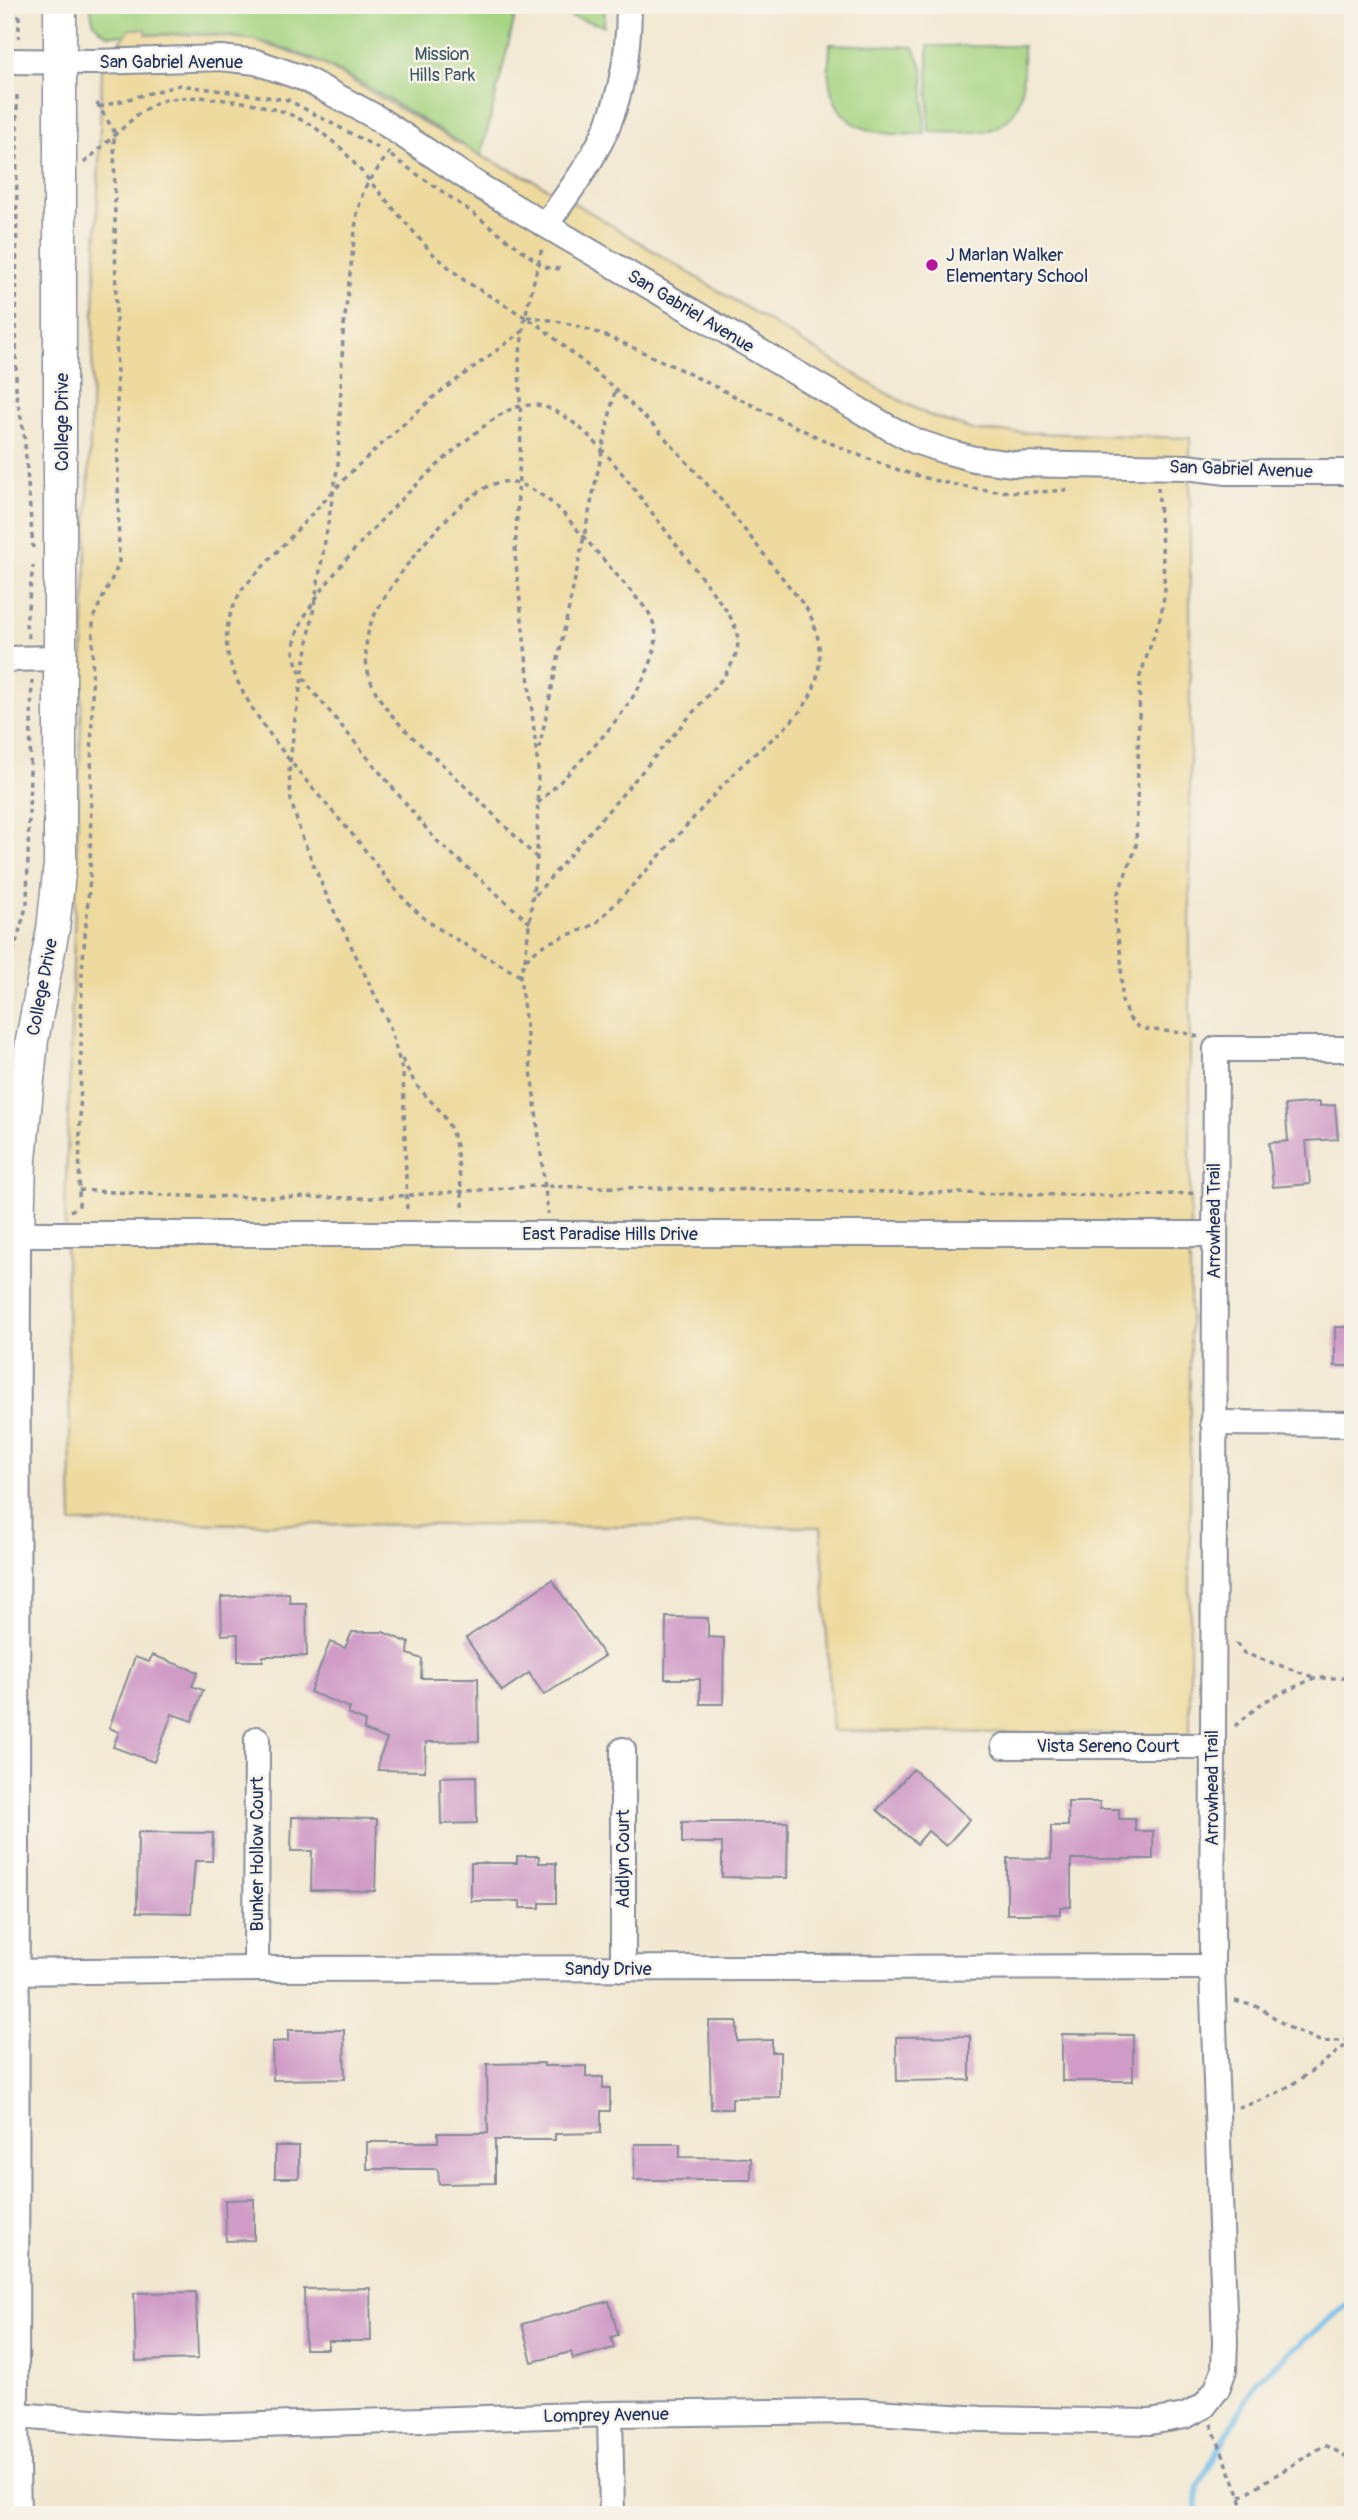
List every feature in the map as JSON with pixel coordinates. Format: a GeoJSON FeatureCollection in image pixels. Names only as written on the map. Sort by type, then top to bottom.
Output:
{"type":"FeatureCollection","features":[{"type":"Feature","properties":{"kind":"main road","name":"College Drive"},"geometry":{"type":"LineString","coordinates":[[12,1234],[32,1040],[59,887],[47,658],[60,184],[61,5]]}},
{"type":"Feature","properties":{"kind":"street"},"geometry":{"type":"LineString","coordinates":[[546,225],[592,157],[609,121],[625,60],[629,5]]}},
{"type":"Feature","properties":{"kind":"street","name":"San Gabriel Avenue"},"geometry":{"type":"LineString","coordinates":[[5,61],[221,58],[256,62],[305,79],[374,116],[394,144],[481,187],[876,421],[915,441],[974,459],[1014,464],[1353,472]]}},
{"type":"Feature","properties":{"kind":"street"},"geometry":{"type":"LineString","coordinates":[[5,659],[47,658]]}},
{"type":"Feature","properties":{"kind":"street"},"geometry":{"type":"LineString","coordinates":[[1216,1049],[1353,1049]]}},
{"type":"Feature","properties":{"kind":"street","name":"Arrowhead Trail"},"geometry":{"type":"LineString","coordinates":[[1204,2406],[1217,2389],[1224,2370],[1225,2341],[1212,1967],[1216,1049]]}},
{"type":"Feature","properties":{"kind":"street","name":"East Paradise Hills Drive"},"geometry":{"type":"LineString","coordinates":[[12,1234],[1214,1234]]}},
{"type":"Feature","properties":{"kind":"street","name":"College Drive"},"geometry":{"type":"LineString","coordinates":[[12,1234],[10,2414],[18,2515]]}},
{"type":"Feature","properties":{"kind":"street"},"geometry":{"type":"LineString","coordinates":[[1213,1423],[1353,1424]]}},
{"type":"Feature","properties":{"kind":"street","name":"Bunker Hollow Court"},"geometry":{"type":"LineString","coordinates":[[256,1969],[257,1739]]}},
{"type":"Feature","properties":{"kind":"street","name":"Vista Sereno Court"},"geometry":{"type":"LineString","coordinates":[[1004,1746],[1213,1746]]}},
{"type":"Feature","properties":{"kind":"street","name":"Addlyn Court"},"geometry":{"type":"LineString","coordinates":[[623,1750],[623,1969]]}},
{"type":"Feature","properties":{"kind":"street","name":"Sandy Drive"},"geometry":{"type":"LineString","coordinates":[[11,1971],[1212,1967]]}},
{"type":"Feature","properties":{"kind":"street","name":"Lomprey Avenue"},"geometry":{"type":"LineString","coordinates":[[10,2414],[198,2427],[610,2414],[870,2411],[1007,2420],[1150,2422],[1185,2416],[1204,2406]]}},
{"type":"Feature","properties":{"kind":"street"},"geometry":{"type":"LineString","coordinates":[[610,2414],[612,2515]]}},
{"type":"Feature","properties":{"kind":"path"},"geometry":{"type":"LineString","coordinates":[[19,5],[19,38]]}},
{"type":"Feature","properties":{"kind":"path"},"geometry":{"type":"LineString","coordinates":[[99,107],[180,85],[288,100],[394,144],[470,211],[544,267],[560,269]]}},
{"type":"Feature","properties":{"kind":"path"},"geometry":{"type":"LineString","coordinates":[[5,1022],[8,971],[27,904],[47,658],[26,624],[34,560],[24,432],[16,394],[17,95]]}},
{"type":"Feature","properties":{"kind":"path"},"geometry":{"type":"LineString","coordinates":[[60,184],[147,108],[167,99],[199,97],[251,103],[285,112],[312,125],[342,149],[430,252],[465,281],[540,326],[615,389],[657,429],[722,501],[807,609],[817,632],[819,665],[814,687],[801,710],[740,767],[596,923],[542,946],[525,961]]}},
{"type":"Feature","properties":{"kind":"path"},"geometry":{"type":"LineString","coordinates":[[65,1213],[79,1207],[82,971],[90,877],[93,618],[120,564],[114,131],[96,100]]}},
{"type":"Feature","properties":{"kind":"path"},"geometry":{"type":"LineString","coordinates":[[394,144],[369,180],[360,199],[343,334],[341,433],[290,759],[291,801],[301,834],[324,890],[389,1024],[399,1054],[403,1073],[408,1234]]}},
{"type":"Feature","properties":{"kind":"path"},"geometry":{"type":"LineString","coordinates":[[546,225],[525,317],[519,360],[520,406],[514,555],[537,754],[538,803],[533,899],[525,961],[520,975],[550,1234]]}},
{"type":"Feature","properties":{"kind":"path"},"geometry":{"type":"LineString","coordinates":[[525,317],[558,320],[599,333],[692,375],[839,449],[903,473],[1000,492],[1080,487]]}},
{"type":"Feature","properties":{"kind":"path"},"geometry":{"type":"LineString","coordinates":[[520,975],[424,917],[396,888],[272,735],[238,681],[228,655],[226,633],[231,611],[243,588],[334,489],[436,395],[523,331]]}},
{"type":"Feature","properties":{"kind":"path"},"geometry":{"type":"LineString","coordinates":[[537,754],[615,389]]}},
{"type":"Feature","properties":{"kind":"path"},"geometry":{"type":"LineString","coordinates":[[530,923],[435,839],[302,676],[295,659],[294,643],[302,621],[346,558],[432,470],[493,420],[520,406],[533,405],[549,408],[580,429],[615,463],[734,622],[738,635],[737,650],[720,680],[533,899]]}},
{"type":"Feature","properties":{"kind":"path"},"geometry":{"type":"LineString","coordinates":[[1156,466],[1165,592],[1161,615],[1139,683],[1136,848],[1116,900],[1115,923],[1121,955],[1122,1001],[1128,1017],[1137,1026],[1194,1034],[1216,1049]]}},
{"type":"Feature","properties":{"kind":"path"},"geometry":{"type":"LineString","coordinates":[[537,858],[393,716],[372,685],[365,657],[368,634],[376,612],[422,546],[452,514],[482,489],[496,483],[518,484],[551,502],[648,611],[655,627],[655,644],[644,677],[587,755],[538,803]]}},
{"type":"Feature","properties":{"kind":"path"},"geometry":{"type":"LineString","coordinates":[[399,1054],[415,1085],[442,1113],[451,1129],[466,1234]]}},
{"type":"Feature","properties":{"kind":"path"},"geometry":{"type":"LineString","coordinates":[[79,1190],[182,1196],[370,1198],[545,1186],[1130,1196],[1206,1192]]}},
{"type":"Feature","properties":{"kind":"path"},"geometry":{"type":"LineString","coordinates":[[1213,1613],[1244,1653],[1314,1678],[1353,1678]]}},
{"type":"Feature","properties":{"kind":"path"},"geometry":{"type":"LineString","coordinates":[[1213,1746],[1263,1702],[1314,1678]]}},
{"type":"Feature","properties":{"kind":"path"},"geometry":{"type":"LineString","coordinates":[[1213,2000],[1259,2007],[1288,2027],[1322,2042],[1352,2040]]}},
{"type":"Feature","properties":{"kind":"path"},"geometry":{"type":"LineString","coordinates":[[1216,2111],[1255,2103],[1280,2093],[1352,2040]]}},
{"type":"Feature","properties":{"kind":"path"},"geometry":{"type":"LineString","coordinates":[[1204,2406],[1240,2497],[1244,2515]]}},
{"type":"Feature","properties":{"kind":"path"},"geometry":{"type":"LineString","coordinates":[[1240,2497],[1325,2445],[1353,2460]]}},
{"type":"Feature","properties":{"kind":"green space","name":"Mission Hills Park"},"geometry":{"type":"Polygon","coordinates":[[[91,5],[518,5],[481,156],[371,89],[313,59],[283,48],[235,37],[199,34],[108,35],[94,23],[91,5]]]}},
{"type":"Feature","properties":{"kind":"green space"},"geometry":{"type":"Polygon","coordinates":[[[530,5],[605,5],[604,26],[530,5]]]}},
{"type":"Feature","properties":{"kind":"green space"},"geometry":{"type":"Polygon","coordinates":[[[830,44],[914,47],[923,69],[925,134],[877,132],[850,121],[833,96],[829,73],[830,44]]]}},
{"type":"Feature","properties":{"kind":"green space"},"geometry":{"type":"Polygon","coordinates":[[[928,46],[1023,46],[1021,95],[1011,116],[990,130],[929,132],[928,46]]]}},
{"type":"Feature","properties":{"kind":"sand"},"geometry":{"type":"Polygon","coordinates":[[[130,29],[146,29],[146,35],[208,35],[253,40],[321,63],[481,156],[531,179],[593,214],[884,392],[928,415],[976,431],[1190,438],[1190,1735],[832,1731],[821,1527],[72,1523],[65,1213],[102,66],[130,29]]]}},
{"type":"Feature","properties":{"kind":"building"},"geometry":{"type":"Polygon","coordinates":[[[1320,1102],[1320,1106],[1335,1105],[1338,1139],[1306,1141],[1310,1184],[1273,1187],[1269,1143],[1288,1141],[1285,1105],[1320,1102]]]}},
{"type":"Feature","properties":{"kind":"building"},"geometry":{"type":"Polygon","coordinates":[[[1335,1327],[1353,1327],[1353,1366],[1335,1366],[1335,1327]]]}},
{"type":"Feature","properties":{"kind":"building"},"geometry":{"type":"Polygon","coordinates":[[[552,1580],[604,1656],[544,1695],[529,1673],[502,1691],[466,1638],[552,1580]]]}},
{"type":"Feature","properties":{"kind":"building"},"geometry":{"type":"Polygon","coordinates":[[[289,1593],[290,1603],[306,1603],[307,1656],[263,1656],[263,1661],[238,1661],[238,1634],[222,1635],[221,1597],[289,1593]]]}},
{"type":"Feature","properties":{"kind":"building"},"geometry":{"type":"Polygon","coordinates":[[[666,1617],[708,1618],[708,1637],[724,1638],[723,1704],[700,1704],[700,1679],[665,1679],[666,1617]]]}},
{"type":"Feature","properties":{"kind":"building"},"geometry":{"type":"Polygon","coordinates":[[[352,1632],[383,1632],[409,1643],[408,1654],[422,1659],[421,1678],[478,1678],[479,1741],[426,1742],[425,1771],[378,1770],[379,1758],[387,1739],[364,1730],[365,1721],[348,1714],[350,1708],[310,1692],[330,1642],[345,1648],[352,1632]]]}},
{"type":"Feature","properties":{"kind":"building"},"geometry":{"type":"Polygon","coordinates":[[[152,1655],[198,1672],[192,1686],[203,1690],[192,1721],[172,1714],[154,1762],[113,1747],[119,1732],[109,1728],[135,1657],[149,1662],[152,1655]]]}},
{"type":"Feature","properties":{"kind":"building"},"geometry":{"type":"Polygon","coordinates":[[[913,1769],[970,1819],[946,1846],[928,1831],[917,1844],[877,1810],[913,1769]]]}},
{"type":"Feature","properties":{"kind":"building"},"geometry":{"type":"Polygon","coordinates":[[[476,1776],[477,1823],[441,1824],[440,1777],[476,1776]]]}},
{"type":"Feature","properties":{"kind":"building"},"geometry":{"type":"Polygon","coordinates":[[[1068,1802],[1100,1802],[1100,1809],[1119,1809],[1119,1819],[1135,1819],[1135,1831],[1153,1831],[1153,1859],[1071,1859],[1071,1907],[1060,1907],[1060,1914],[1007,1914],[1007,1858],[1051,1859],[1051,1826],[1068,1826],[1068,1802]]]}},
{"type":"Feature","properties":{"kind":"building"},"geometry":{"type":"Polygon","coordinates":[[[292,1817],[377,1819],[375,1891],[311,1890],[312,1851],[291,1851],[292,1817]]]}},
{"type":"Feature","properties":{"kind":"building"},"geometry":{"type":"Polygon","coordinates":[[[682,1822],[788,1822],[787,1878],[722,1877],[722,1843],[682,1843],[682,1822]]]}},
{"type":"Feature","properties":{"kind":"building"},"geometry":{"type":"Polygon","coordinates":[[[138,1832],[213,1833],[212,1861],[195,1861],[191,1913],[137,1912],[138,1832]]]}},
{"type":"Feature","properties":{"kind":"building"},"geometry":{"type":"Polygon","coordinates":[[[517,1856],[539,1856],[539,1863],[556,1863],[556,1903],[540,1903],[540,1908],[520,1908],[520,1901],[471,1901],[471,1863],[517,1863],[517,1856]]]}},
{"type":"Feature","properties":{"kind":"building"},"geometry":{"type":"Polygon","coordinates":[[[709,2021],[737,2021],[737,2041],[772,2040],[772,2052],[780,2052],[780,2097],[732,2098],[732,2109],[711,2109],[709,2021]]]}},
{"type":"Feature","properties":{"kind":"building"},"geometry":{"type":"Polygon","coordinates":[[[288,2030],[344,2030],[345,2079],[273,2080],[272,2042],[288,2041],[288,2030]]]}},
{"type":"Feature","properties":{"kind":"building"},"geometry":{"type":"Polygon","coordinates":[[[1062,2034],[1133,2035],[1133,2081],[1062,2081],[1062,2034]]]}},
{"type":"Feature","properties":{"kind":"building"},"geometry":{"type":"Polygon","coordinates":[[[970,2036],[970,2080],[897,2081],[896,2037],[970,2036]]]}},
{"type":"Feature","properties":{"kind":"building"},"geometry":{"type":"Polygon","coordinates":[[[544,2063],[544,2066],[586,2066],[586,2077],[603,2077],[603,2088],[610,2088],[610,2111],[601,2111],[601,2133],[555,2134],[555,2140],[495,2140],[495,2183],[439,2184],[438,2169],[367,2169],[367,2142],[438,2142],[438,2133],[488,2133],[487,2064],[544,2063]]]}},
{"type":"Feature","properties":{"kind":"building"},"geometry":{"type":"Polygon","coordinates":[[[635,2144],[680,2144],[680,2157],[751,2158],[751,2180],[634,2180],[635,2144]]]}},
{"type":"Feature","properties":{"kind":"building"},"geometry":{"type":"Polygon","coordinates":[[[275,2146],[299,2146],[299,2178],[275,2178],[275,2146]]]}},
{"type":"Feature","properties":{"kind":"building"},"geometry":{"type":"Polygon","coordinates":[[[254,2199],[254,2240],[226,2241],[225,2200],[254,2199]]]}},
{"type":"Feature","properties":{"kind":"building"},"geometry":{"type":"Polygon","coordinates":[[[370,2288],[371,2341],[328,2341],[328,2349],[305,2349],[304,2289],[370,2288]]]}},
{"type":"Feature","properties":{"kind":"building"},"geometry":{"type":"Polygon","coordinates":[[[196,2292],[198,2359],[136,2361],[134,2293],[196,2292]]]}},
{"type":"Feature","properties":{"kind":"building"},"geometry":{"type":"Polygon","coordinates":[[[609,2301],[618,2335],[611,2337],[614,2348],[573,2359],[571,2352],[532,2362],[522,2324],[609,2301]]]}},
{"type":"Feature","properties":{"kind":"waterway"},"geometry":{"type":"LineString","coordinates":[[1196,2515],[1198,2487],[1257,2380],[1353,2299]]}},
{"type":"Feature","properties":{"kind":"place","name":"J Marlan Walker Elementary School"},"geometry":{"type":"Point","coordinates":[932,265]}}]}
